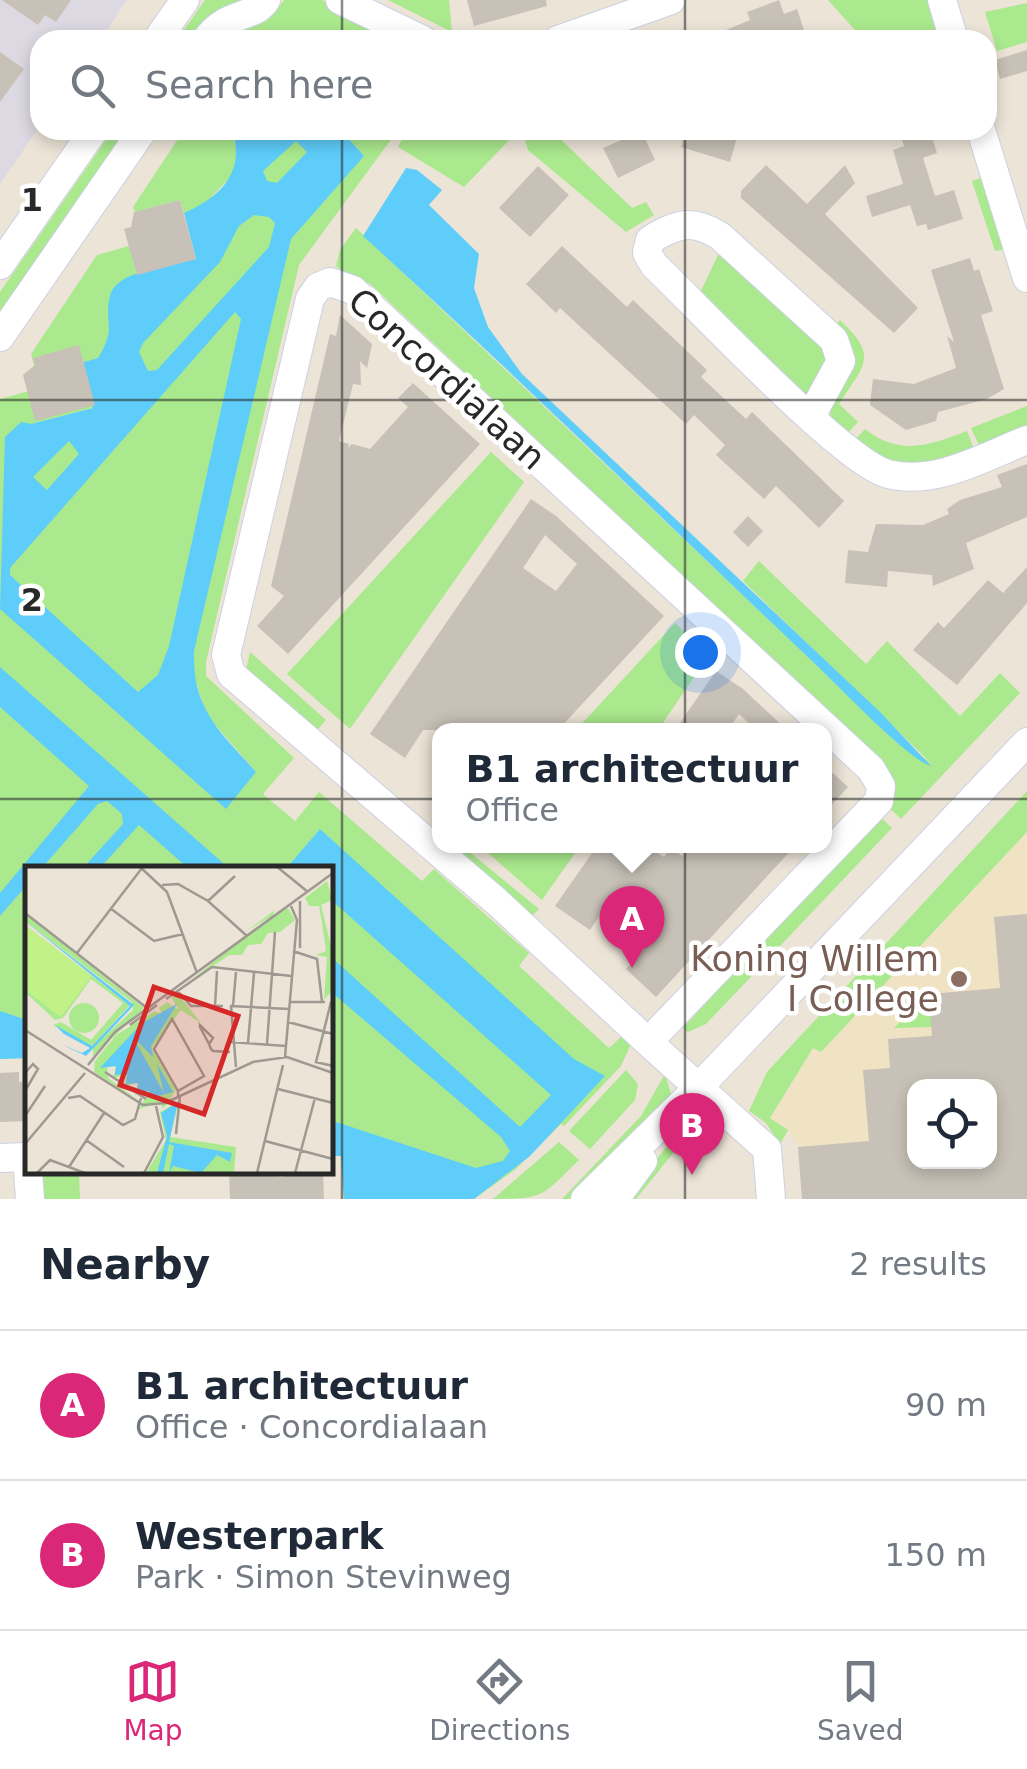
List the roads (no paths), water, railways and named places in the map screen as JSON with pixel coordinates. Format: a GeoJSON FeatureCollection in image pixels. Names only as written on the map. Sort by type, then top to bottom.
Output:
{"type":"FeatureCollection","features":[{"type":"Feature","properties":{"kind":"street"},"geometry":{"type":"LineString","coordinates":[[164,30],[185,0]]}},
{"type":"Feature","properties":{"kind":"street"},"geometry":{"type":"LineString","coordinates":[[213,30],[216,25],[262,8],[266,0]]}},
{"type":"Feature","properties":{"kind":"street"},"geometry":{"type":"LineString","coordinates":[[340,0],[402,30]]}},
{"type":"Feature","properties":{"kind":"street"},"geometry":{"type":"LineString","coordinates":[[586,30],[671,0]]}},
{"type":"Feature","properties":{"kind":"street"},"geometry":{"type":"LineString","coordinates":[[942,0],[951,30]]}},
{"type":"Feature","properties":{"kind":"street"},"geometry":{"type":"LineString","coordinates":[[2,257],[87,140]]}},
{"type":"Feature","properties":{"kind":"street"},"geometry":{"type":"LineString","coordinates":[[0,337],[137,140]]}},
{"type":"Feature","properties":{"kind":"street"},"geometry":{"type":"LineString","coordinates":[[984,140],[1027,278]]}},
{"type":"Feature","properties":{"kind":"street"},"geometry":{"type":"LineString","coordinates":[[811,416],[841,361],[834,340],[720,236],[701,224],[671,226],[650,240],[647,253],[654,266],[811,416],[858,459],[886,474],[915,477],[948,472],[1027,440]]}},
{"type":"Feature","properties":{"kind":"street","name":"Concordialaan"},"geometry":{"type":"LineString","coordinates":[[432,846],[231,674],[226,654],[310,300],[318,287],[330,282],[354,290],[821,723]]}},
{"type":"Feature","properties":{"kind":"street","name":"Concordialaan"},"geometry":{"type":"LineString","coordinates":[[832,733],[881,786],[875,806],[832,851]]}},
{"type":"Feature","properties":{"kind":"street"},"geometry":{"type":"LineString","coordinates":[[585,1199],[698,1088],[1027,742]]}},
{"type":"Feature","properties":{"kind":"street","name":"Concordialaan"},"geometry":{"type":"LineString","coordinates":[[440,853],[767,1149],[772,1199]]}},
{"type":"Feature","properties":{"kind":"street","name":"Concordialaan"},"geometry":{"type":"LineString","coordinates":[[648,1042],[830,853]]}},
{"type":"Feature","properties":{"kind":"street"},"geometry":{"type":"LineString","coordinates":[[615,1199],[698,1088]]}},
{"type":"Feature","properties":{"kind":"street"},"geometry":{"type":"LineString","coordinates":[[0,1158],[25,1157]]}},
{"type":"Feature","properties":{"kind":"street"},"geometry":{"type":"LineString","coordinates":[[28,1174],[30,1199]]}},
{"type":"Feature","properties":{"kind":"water"},"geometry":{"type":"Polygon","coordinates":[[[234,140],[350,140],[364,156],[291,239],[194,651],[203,704],[220,731],[256,772],[226,809],[0,609],[5,437],[21,422],[31,424],[93,408],[81,363],[98,358],[104,347],[109,332],[110,296],[115,287],[134,274],[196,259],[184,213],[208,200],[226,182],[232,172],[234,140]],[[296,141],[263,171],[267,181],[277,183],[307,152],[296,141]],[[254,215],[239,226],[220,262],[143,343],[139,352],[148,371],[157,370],[269,247],[275,223],[269,217],[254,215]],[[235,312],[10,568],[10,575],[138,692],[158,675],[169,646],[241,319],[235,312]],[[69,441],[33,477],[47,490],[79,454],[69,441]]]}},
{"type":"Feature","properties":{"kind":"water"},"geometry":{"type":"Polygon","coordinates":[[[406,168],[417,170],[442,190],[429,205],[479,254],[474,288],[488,327],[522,374],[880,712],[931,766],[871,719],[363,236],[406,168]]]}},
{"type":"Feature","properties":{"kind":"water"},"geometry":{"type":"Polygon","coordinates":[[[0,667],[227,866],[186,866],[139,825],[102,866],[85,866],[123,824],[122,814],[107,801],[98,804],[44,866],[25,866],[25,887],[0,916],[0,893],[89,786],[0,707],[0,667]]]}},
{"type":"Feature","properties":{"kind":"water"},"geometry":{"type":"Polygon","coordinates":[[[320,829],[574,1059],[605,1076],[530,1156],[474,1199],[344,1199],[341,1156],[332,1156],[332,1121],[476,1168],[503,1161],[510,1151],[501,1137],[332,993],[332,958],[520,1127],[551,1095],[332,901],[332,866],[290,864],[320,829]]]}},
{"type":"Feature","properties":{"kind":"water"},"geometry":{"type":"Polygon","coordinates":[[[0,1011],[25,1019],[25,1058],[0,1059],[0,1011]]]}},
{"type":"Feature","properties":{"kind":"place","name":"B1 architectuur"},"geometry":{"type":"Point","coordinates":[632,968]}},
{"type":"Feature","properties":{"kind":"place","name":"Koning Willem I College"},"geometry":{"type":"Point","coordinates":[959,979]}},
{"type":"Feature","properties":{"kind":"place","name":"Westerpark"},"geometry":{"type":"Point","coordinates":[692,1175]}}]}
